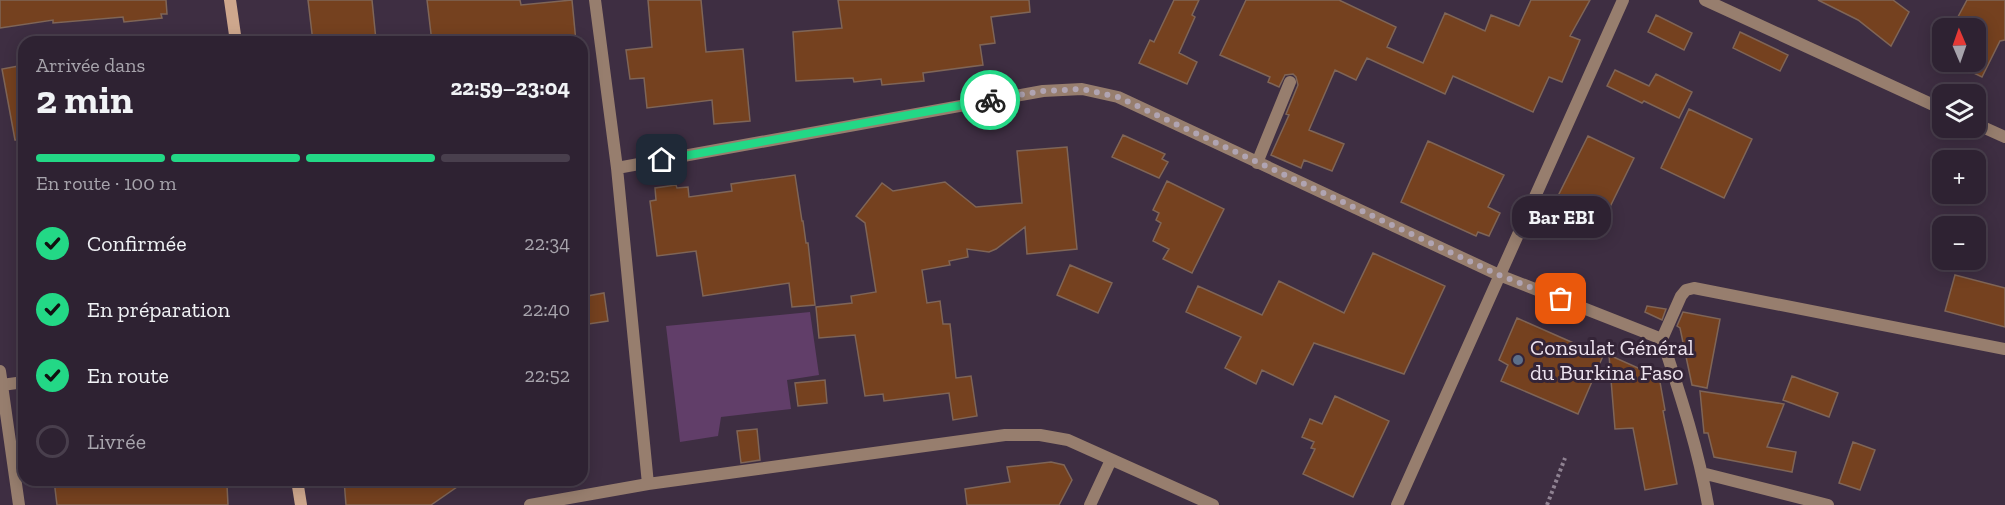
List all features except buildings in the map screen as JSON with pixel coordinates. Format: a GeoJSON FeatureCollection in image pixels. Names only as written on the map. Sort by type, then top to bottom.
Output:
{"type":"FeatureCollection","features":[{"type":"Feature","properties":{"kind":"main road"},"geometry":{"type":"LineString","coordinates":[[230,0],[235,36]]}},
{"type":"Feature","properties":{"kind":"main road"},"geometry":{"type":"LineString","coordinates":[[298,486],[301,505]]}},
{"type":"Feature","properties":{"kind":"street"},"geometry":{"type":"LineString","coordinates":[[596,0],[617,168],[648,484]]}},
{"type":"Feature","properties":{"kind":"street"},"geometry":{"type":"LineString","coordinates":[[1397,505],[1623,0]]}},
{"type":"Feature","properties":{"kind":"street"},"geometry":{"type":"LineString","coordinates":[[1705,0],[1932,104]]}},
{"type":"Feature","properties":{"kind":"street"},"geometry":{"type":"LineString","coordinates":[[1257,163],[1290,82]]}},
{"type":"Feature","properties":{"kind":"street"},"geometry":{"type":"LineString","coordinates":[[617,168],[1043,91],[1082,89],[1118,97],[1499,275],[1662,339]]}},
{"type":"Feature","properties":{"kind":"street"},"geometry":{"type":"LineString","coordinates":[[1986,128],[2005,137]]}},
{"type":"Feature","properties":{"kind":"street"},"geometry":{"type":"LineString","coordinates":[[1708,505],[1681,394],[1662,339],[1681,296],[1686,290],[1694,288],[2005,349]]}},
{"type":"Feature","properties":{"kind":"street"},"geometry":{"type":"LineString","coordinates":[[0,371],[19,505]]}},
{"type":"Feature","properties":{"kind":"street"},"geometry":{"type":"LineString","coordinates":[[2,385],[18,383]]}},
{"type":"Feature","properties":{"kind":"street"},"geometry":{"type":"LineString","coordinates":[[530,505],[648,484],[1005,435],[1040,435],[1068,440],[1213,505]]}},
{"type":"Feature","properties":{"kind":"street"},"geometry":{"type":"LineString","coordinates":[[1090,505],[1111,460]]}},
{"type":"Feature","properties":{"kind":"street"},"geometry":{"type":"LineString","coordinates":[[1702,473],[1828,505]]}},
{"type":"Feature","properties":{"kind":"path"},"geometry":{"type":"LineString","coordinates":[[1547,505],[1565,458]]}},
{"type":"Feature","properties":{"kind":"shaded area"},"geometry":{"type":"Polygon","coordinates":[[[810,312],[819,375],[787,380],[791,409],[721,417],[718,436],[680,442],[666,326],[810,312]]]}},
{"type":"Feature","properties":{"kind":"way so far"},"geometry":{"type":"LineString","coordinates":[[990,100],[1043,91],[1082,89],[1118,97],[1499,275],[1561,299]]}},
{"type":"Feature","properties":{"kind":"place","name":"Bar EBI"},"geometry":{"type":"Point","coordinates":[1561,299]}},
{"type":"Feature","properties":{"kind":"place","name":"Consulat Général du Burkina Faso"},"geometry":{"type":"Point","coordinates":[1518,360]}},
{"type":"Feature","properties":{"kind":"route"},"geometry":{"type":"LineString","coordinates":[[662,160],[990,100]]}}]}
